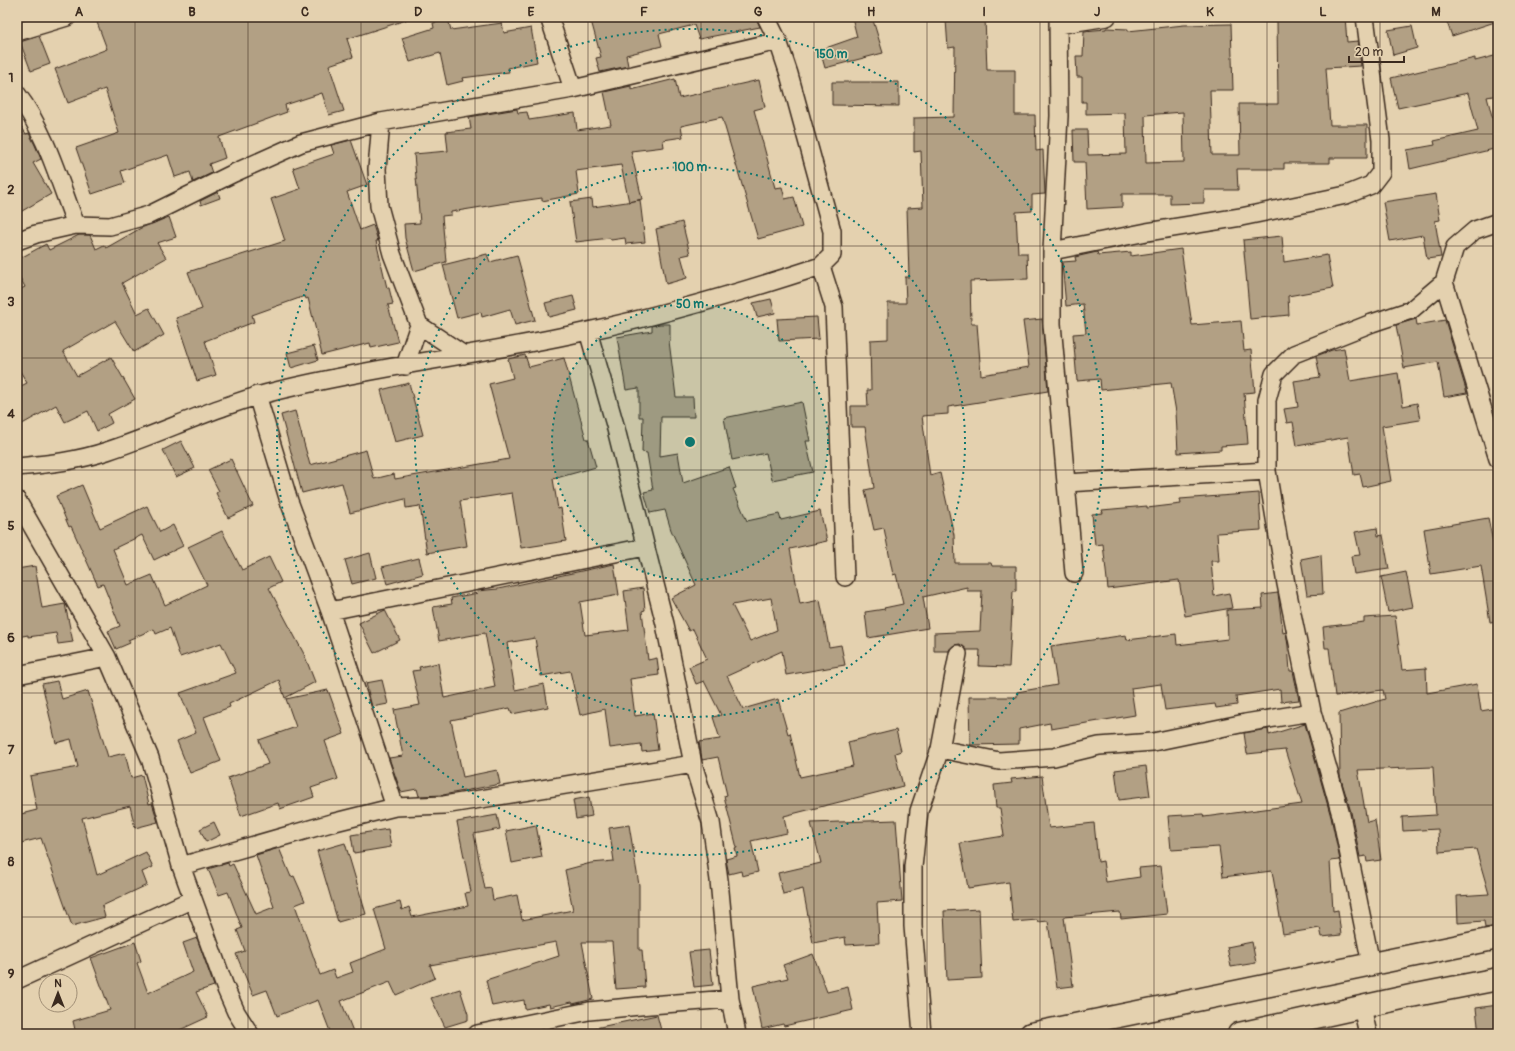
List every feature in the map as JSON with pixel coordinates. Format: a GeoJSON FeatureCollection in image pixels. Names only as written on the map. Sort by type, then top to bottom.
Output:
{"type":"FeatureCollection","features":[{"type":"Feature","properties":{"kind":"street"},"geometry":{"type":"LineString","coordinates":[[17,32],[67,17]]}},
{"type":"Feature","properties":{"kind":"street"},"geometry":{"type":"LineString","coordinates":[[549,17],[573,89]]}},
{"type":"Feature","properties":{"kind":"street"},"geometry":{"type":"LineString","coordinates":[[17,467],[50,464],[106,452],[257,395],[328,378],[404,366],[588,332],[692,305],[821,266],[832,255],[832,231],[778,41],[766,17]]}},
{"type":"Feature","properties":{"kind":"street"},"geometry":{"type":"LineString","coordinates":[[1074,573],[1052,324],[1052,251],[1059,116],[1058,21],[1107,17]]}},
{"type":"Feature","properties":{"kind":"street"},"geometry":{"type":"LineString","coordinates":[[1052,251],[1147,232],[1241,217],[1346,195],[1371,185],[1382,172],[1382,140],[1365,17]]}},
{"type":"Feature","properties":{"kind":"street"},"geometry":{"type":"LineString","coordinates":[[17,240],[76,225],[110,226],[149,215],[234,173],[301,144],[381,122],[573,89],[778,41]]}},
{"type":"Feature","properties":{"kind":"street"},"geometry":{"type":"LineString","coordinates":[[17,94],[27,107],[48,149],[76,225]]}},
{"type":"Feature","properties":{"kind":"street"},"geometry":{"type":"LineString","coordinates":[[381,122],[377,169],[379,206],[392,254],[419,325],[464,355]]}},
{"type":"Feature","properties":{"kind":"street"},"geometry":{"type":"LineString","coordinates":[[1370,964],[1341,815],[1312,712],[1286,584],[1267,471],[1266,400],[1274,374],[1294,354],[1372,323],[1411,310],[1444,282],[1455,247],[1475,230],[1498,222]]}},
{"type":"Feature","properties":{"kind":"street"},"geometry":{"type":"LineString","coordinates":[[821,266],[834,306],[844,578]]}},
{"type":"Feature","properties":{"kind":"street"},"geometry":{"type":"LineString","coordinates":[[1444,282],[1498,459]]}},
{"type":"Feature","properties":{"kind":"street"},"geometry":{"type":"LineString","coordinates":[[404,366],[419,325]]}},
{"type":"Feature","properties":{"kind":"street"},"geometry":{"type":"LineString","coordinates":[[588,332],[615,425],[665,624],[693,764],[711,822],[719,880],[730,999],[737,1034]]}},
{"type":"Feature","properties":{"kind":"street"},"geometry":{"type":"LineString","coordinates":[[257,395],[289,502],[330,611],[395,807]]}},
{"type":"Feature","properties":{"kind":"street"},"geometry":{"type":"LineString","coordinates":[[1066,483],[1267,471]]}},
{"type":"Feature","properties":{"kind":"street"},"geometry":{"type":"LineString","coordinates":[[17,500],[107,657],[150,758],[181,866],[225,987],[236,1012],[250,1034]]}},
{"type":"Feature","properties":{"kind":"street"},"geometry":{"type":"LineString","coordinates":[[330,611],[645,547]]}},
{"type":"Feature","properties":{"kind":"street"},"geometry":{"type":"LineString","coordinates":[[922,1034],[913,926],[913,867],[919,811],[940,749],[958,654]]}},
{"type":"Feature","properties":{"kind":"street"},"geometry":{"type":"LineString","coordinates":[[17,675],[107,657]]}},
{"type":"Feature","properties":{"kind":"street"},"geometry":{"type":"LineString","coordinates":[[940,749],[999,761],[1054,757],[1099,746],[1153,742],[1245,723],[1312,712]]}},
{"type":"Feature","properties":{"kind":"street"},"geometry":{"type":"LineString","coordinates":[[181,866],[331,823],[395,807],[444,805],[693,764]]}},
{"type":"Feature","properties":{"kind":"street"},"geometry":{"type":"LineString","coordinates":[[17,980],[193,899]]}},
{"type":"Feature","properties":{"kind":"street"},"geometry":{"type":"LineString","coordinates":[[1031,1034],[1498,938]]}},
{"type":"Feature","properties":{"kind":"street"},"geometry":{"type":"LineString","coordinates":[[1239,1034],[1498,979]]}},
{"type":"Feature","properties":{"kind":"street"},"geometry":{"type":"LineString","coordinates":[[477,1034],[589,1012],[650,1005],[730,999]]}},
{"type":"Feature","properties":{"kind":"street"},"geometry":{"type":"LineString","coordinates":[[1362,1007],[1368,1034]]}},
{"type":"Feature","properties":{"kind":"building"},"geometry":{"type":"Polygon","coordinates":[[[95,17],[406,17],[406,20],[347,39],[353,57],[329,65],[344,111],[329,115],[322,93],[285,105],[287,112],[219,137],[225,158],[209,164],[212,173],[193,182],[190,172],[175,177],[168,155],[121,171],[125,183],[92,194],[76,148],[119,133],[105,89],[68,103],[55,69],[107,49],[95,17]]]}},
{"type":"Feature","properties":{"kind":"building"},"geometry":{"type":"Polygon","coordinates":[[[590,17],[756,17],[760,27],[699,39],[694,25],[659,34],[662,46],[626,55],[628,66],[600,72],[596,58],[601,57],[590,17]]]}},
{"type":"Feature","properties":{"kind":"building"},"geometry":{"type":"Polygon","coordinates":[[[852,17],[872,17],[883,53],[825,68],[820,50],[857,37],[852,17]]]}},
{"type":"Feature","properties":{"kind":"building"},"geometry":{"type":"Polygon","coordinates":[[[1345,17],[1347,42],[1358,41],[1361,66],[1326,68],[1330,125],[1367,125],[1367,158],[1330,158],[1330,163],[1284,163],[1284,169],[1237,169],[1238,190],[1204,190],[1204,203],[1170,204],[1170,194],[1122,194],[1122,207],[1087,209],[1085,162],[1074,162],[1073,130],[1087,130],[1088,155],[1126,154],[1125,113],[1086,114],[1086,102],[1082,102],[1082,77],[1077,77],[1076,56],[1083,56],[1084,31],[1106,28],[1128,29],[1128,31],[1184,25],[1231,24],[1233,90],[1210,90],[1212,155],[1240,155],[1239,104],[1278,104],[1277,19],[1345,17]],[[1183,112],[1145,115],[1146,163],[1184,162],[1183,112]]]}},
{"type":"Feature","properties":{"kind":"building"},"geometry":{"type":"Polygon","coordinates":[[[1445,17],[1498,17],[1498,21],[1452,36],[1445,17]]]}},
{"type":"Feature","properties":{"kind":"building"},"geometry":{"type":"Polygon","coordinates":[[[985,18],[987,70],[1015,70],[1015,115],[1035,115],[1036,151],[1043,150],[1045,194],[1032,195],[1032,211],[1016,212],[1018,253],[1027,253],[1028,279],[970,281],[971,324],[977,324],[981,375],[1029,367],[1023,321],[1042,319],[1048,391],[948,407],[948,414],[922,416],[930,476],[940,473],[954,535],[955,563],[991,563],[992,566],[1016,566],[1016,591],[1013,591],[1009,667],[979,666],[980,650],[967,650],[960,644],[954,645],[949,651],[934,651],[934,633],[980,631],[982,591],[967,591],[967,587],[923,597],[928,628],[868,638],[865,612],[903,604],[896,574],[893,575],[884,528],[874,530],[865,490],[874,488],[865,427],[851,427],[851,406],[868,406],[867,390],[871,390],[870,340],[888,339],[888,303],[906,303],[905,277],[909,277],[907,208],[923,207],[921,151],[914,152],[914,118],[954,117],[955,47],[948,48],[946,20],[985,18]]]}},
{"type":"Feature","properties":{"kind":"building"},"geometry":{"type":"Polygon","coordinates":[[[448,19],[451,30],[502,23],[504,33],[531,28],[537,62],[508,68],[509,72],[462,78],[463,81],[447,85],[440,53],[410,62],[402,38],[434,28],[433,23],[448,19]]]}},
{"type":"Feature","properties":{"kind":"building"},"geometry":{"type":"Polygon","coordinates":[[[1412,26],[1417,48],[1393,55],[1388,30],[1412,26]]]}},
{"type":"Feature","properties":{"kind":"building"},"geometry":{"type":"Polygon","coordinates":[[[39,36],[50,64],[31,71],[20,42],[39,36]]]}},
{"type":"Feature","properties":{"kind":"building"},"geometry":{"type":"Polygon","coordinates":[[[1498,55],[1498,95],[1487,97],[1495,127],[1498,126],[1498,148],[1410,169],[1407,150],[1435,145],[1434,141],[1478,131],[1468,93],[1398,108],[1391,78],[1475,58],[1475,61],[1498,55]]]}},
{"type":"Feature","properties":{"kind":"building"},"geometry":{"type":"Polygon","coordinates":[[[675,79],[679,98],[759,80],[765,107],[754,110],[775,188],[782,187],[785,199],[794,197],[802,227],[758,239],[722,117],[681,126],[683,137],[663,140],[664,147],[631,151],[642,199],[629,202],[621,165],[576,171],[579,194],[542,201],[542,198],[500,204],[451,212],[451,215],[442,216],[446,262],[414,271],[405,238],[404,224],[420,223],[414,154],[448,151],[446,132],[471,129],[469,117],[517,109],[518,113],[527,112],[529,120],[575,113],[577,130],[611,125],[604,92],[631,86],[631,90],[675,79]]]}},
{"type":"Feature","properties":{"kind":"building"},"geometry":{"type":"Polygon","coordinates":[[[832,82],[899,82],[899,106],[832,105],[832,82]]]}},
{"type":"Feature","properties":{"kind":"building"},"geometry":{"type":"Polygon","coordinates":[[[17,119],[26,134],[29,133],[35,145],[41,159],[33,163],[51,194],[17,214],[17,119]]]}},
{"type":"Feature","properties":{"kind":"building"},"geometry":{"type":"Polygon","coordinates":[[[351,140],[367,185],[347,192],[360,230],[373,225],[378,241],[376,241],[387,288],[389,288],[393,304],[388,305],[398,342],[371,348],[370,343],[322,355],[308,298],[306,299],[305,296],[252,315],[254,322],[205,341],[216,375],[197,381],[176,318],[202,309],[188,272],[285,241],[271,199],[300,189],[293,168],[334,154],[331,145],[351,140]]]}},
{"type":"Feature","properties":{"kind":"building"},"geometry":{"type":"Polygon","coordinates":[[[218,192],[220,198],[201,205],[200,201],[218,192]]]}},
{"type":"Feature","properties":{"kind":"building"},"geometry":{"type":"Polygon","coordinates":[[[1436,194],[1440,220],[1435,221],[1441,257],[1427,259],[1423,235],[1390,241],[1383,202],[1436,194]]]}},
{"type":"Feature","properties":{"kind":"building"},"geometry":{"type":"Polygon","coordinates":[[[592,199],[593,207],[640,200],[645,242],[626,244],[625,238],[611,240],[610,238],[576,242],[570,202],[592,199]]]}},
{"type":"Feature","properties":{"kind":"building"},"geometry":{"type":"Polygon","coordinates":[[[169,217],[176,237],[157,243],[166,258],[122,283],[137,314],[149,308],[164,335],[134,352],[115,321],[63,351],[77,376],[111,357],[135,399],[108,414],[112,423],[97,431],[88,411],[65,422],[56,405],[17,427],[17,388],[27,383],[17,366],[17,291],[25,287],[17,272],[17,260],[46,244],[49,250],[79,235],[90,235],[96,249],[104,245],[106,248],[141,228],[169,217]]]}},
{"type":"Feature","properties":{"kind":"building"},"geometry":{"type":"Polygon","coordinates":[[[682,222],[690,254],[681,256],[687,278],[666,284],[656,229],[682,222]]]}},
{"type":"Feature","properties":{"kind":"building"},"geometry":{"type":"Polygon","coordinates":[[[1282,236],[1284,262],[1327,255],[1333,288],[1288,296],[1289,315],[1250,319],[1243,240],[1282,236]]]}},
{"type":"Feature","properties":{"kind":"building"},"geometry":{"type":"Polygon","coordinates":[[[1181,249],[1192,325],[1241,321],[1244,351],[1251,350],[1255,392],[1244,393],[1248,444],[1221,446],[1221,450],[1178,453],[1176,412],[1171,383],[1101,390],[1100,379],[1077,381],[1073,334],[1086,333],[1083,304],[1066,306],[1062,262],[1076,261],[1075,257],[1097,252],[1098,255],[1131,252],[1131,256],[1181,249]]]}},
{"type":"Feature","properties":{"kind":"building"},"geometry":{"type":"Polygon","coordinates":[[[487,254],[490,262],[517,255],[535,320],[515,325],[510,309],[482,317],[481,312],[457,318],[443,265],[487,254]]]}},
{"type":"Feature","properties":{"kind":"building"},"geometry":{"type":"Polygon","coordinates":[[[573,296],[577,310],[549,317],[545,303],[573,296]]]}},
{"type":"Feature","properties":{"kind":"building"},"geometry":{"type":"Polygon","coordinates":[[[771,299],[775,313],[757,317],[753,303],[771,299]]]}},
{"type":"Feature","properties":{"kind":"building"},"geometry":{"type":"Polygon","coordinates":[[[817,317],[819,339],[779,341],[777,319],[817,317]]]}},
{"type":"Feature","properties":{"kind":"building"},"geometry":{"type":"Polygon","coordinates":[[[1416,319],[1417,325],[1445,320],[1467,393],[1444,397],[1438,362],[1404,368],[1396,325],[1416,319]]]}},
{"type":"Feature","properties":{"kind":"building"},"geometry":{"type":"Polygon","coordinates":[[[659,324],[670,324],[669,341],[676,397],[693,397],[694,417],[661,417],[660,456],[678,453],[683,483],[729,467],[736,488],[733,489],[747,521],[779,514],[781,520],[820,511],[827,541],[790,549],[800,604],[820,600],[829,647],[841,645],[845,665],[786,675],[782,651],[727,676],[743,709],[778,699],[788,734],[790,733],[800,777],[853,766],[848,742],[896,730],[901,751],[895,753],[903,786],[784,816],[787,833],[751,841],[758,872],[742,876],[741,871],[729,874],[727,865],[726,859],[737,856],[735,848],[737,848],[724,796],[727,795],[718,757],[702,760],[699,742],[720,739],[713,717],[721,715],[704,681],[696,684],[689,667],[707,659],[693,629],[689,631],[671,598],[696,585],[671,530],[665,510],[650,513],[644,492],[653,490],[647,453],[642,452],[643,417],[639,417],[639,388],[626,390],[617,337],[652,331],[652,326],[659,324]],[[771,598],[732,605],[750,641],[777,630],[771,598]]]}},
{"type":"Feature","properties":{"kind":"building"},"geometry":{"type":"Polygon","coordinates":[[[314,346],[318,360],[291,368],[287,353],[314,346]]]}},
{"type":"Feature","properties":{"kind":"building"},"geometry":{"type":"Polygon","coordinates":[[[1344,348],[1350,381],[1398,373],[1403,406],[1417,403],[1420,420],[1382,426],[1391,481],[1363,487],[1360,474],[1354,475],[1348,437],[1297,446],[1293,422],[1287,423],[1284,409],[1298,407],[1294,381],[1320,377],[1316,356],[1332,350],[1344,348]]]}},
{"type":"Feature","properties":{"kind":"building"},"geometry":{"type":"Polygon","coordinates":[[[525,355],[529,367],[564,358],[586,439],[588,439],[596,467],[553,479],[558,509],[561,508],[566,541],[521,548],[512,493],[460,501],[467,546],[427,553],[420,506],[406,508],[405,499],[350,513],[342,483],[302,493],[281,415],[295,411],[310,465],[366,450],[374,479],[394,474],[395,479],[509,459],[489,384],[513,378],[508,359],[525,355]]]}},
{"type":"Feature","properties":{"kind":"building"},"geometry":{"type":"Polygon","coordinates":[[[409,383],[423,435],[395,442],[381,390],[409,383]]]}},
{"type":"Feature","properties":{"kind":"building"},"geometry":{"type":"Polygon","coordinates":[[[802,402],[810,441],[806,441],[813,472],[772,480],[766,453],[732,460],[724,418],[802,402]]]}},
{"type":"Feature","properties":{"kind":"building"},"geometry":{"type":"Polygon","coordinates":[[[181,441],[195,468],[176,477],[163,450],[181,441]]]}},
{"type":"Feature","properties":{"kind":"building"},"geometry":{"type":"Polygon","coordinates":[[[231,459],[253,506],[228,518],[216,493],[219,491],[208,470],[231,459]]]}},
{"type":"Feature","properties":{"kind":"building"},"geometry":{"type":"Polygon","coordinates":[[[82,485],[100,528],[147,506],[160,532],[173,525],[183,546],[154,560],[142,535],[113,549],[128,585],[152,575],[165,605],[207,585],[188,547],[222,531],[242,570],[269,557],[281,582],[269,588],[304,654],[315,682],[285,698],[279,680],[229,704],[230,707],[204,717],[221,761],[190,773],[177,741],[196,733],[180,693],[236,673],[221,643],[180,657],[170,628],[156,634],[154,629],[128,640],[130,643],[116,649],[108,631],[120,626],[103,584],[98,586],[71,526],[69,527],[56,496],[82,485]]]}},
{"type":"Feature","properties":{"kind":"building"},"geometry":{"type":"Polygon","coordinates":[[[1259,493],[1261,530],[1217,533],[1219,561],[1211,561],[1214,596],[1229,593],[1232,608],[1185,616],[1179,580],[1108,589],[1103,544],[1095,545],[1092,514],[1103,513],[1102,510],[1147,506],[1147,508],[1181,504],[1180,499],[1259,493]]]}},
{"type":"Feature","properties":{"kind":"building"},"geometry":{"type":"Polygon","coordinates":[[[1488,518],[1498,566],[1498,621],[1490,622],[1481,566],[1431,574],[1424,529],[1488,518]]]}},
{"type":"Feature","properties":{"kind":"building"},"geometry":{"type":"Polygon","coordinates":[[[1377,528],[1378,536],[1383,535],[1389,569],[1354,574],[1351,556],[1360,555],[1355,532],[1377,528]]]}},
{"type":"Feature","properties":{"kind":"building"},"geometry":{"type":"Polygon","coordinates":[[[370,553],[376,578],[352,584],[345,560],[370,553]]]}},
{"type":"Feature","properties":{"kind":"building"},"geometry":{"type":"Polygon","coordinates":[[[1321,555],[1323,594],[1307,595],[1301,559],[1321,555]]]}},
{"type":"Feature","properties":{"kind":"building"},"geometry":{"type":"Polygon","coordinates":[[[419,558],[423,574],[387,584],[382,567],[419,558]]]}},
{"type":"Feature","properties":{"kind":"building"},"geometry":{"type":"Polygon","coordinates":[[[614,564],[619,595],[580,602],[585,635],[629,630],[624,591],[643,588],[645,610],[642,611],[648,660],[657,658],[659,675],[630,679],[635,716],[653,713],[658,750],[642,752],[641,744],[610,748],[605,709],[580,715],[570,671],[541,676],[535,638],[507,643],[515,690],[544,684],[548,707],[512,714],[510,708],[451,720],[463,777],[497,770],[500,784],[443,795],[419,796],[417,789],[401,792],[389,758],[403,756],[394,710],[420,705],[412,671],[420,670],[419,667],[438,663],[444,698],[495,687],[485,633],[439,641],[433,607],[452,604],[451,598],[478,593],[477,591],[498,589],[614,564]]]}},
{"type":"Feature","properties":{"kind":"building"},"geometry":{"type":"Polygon","coordinates":[[[35,566],[42,608],[65,604],[73,642],[58,644],[56,633],[17,637],[17,569],[35,566]]]}},
{"type":"Feature","properties":{"kind":"building"},"geometry":{"type":"Polygon","coordinates":[[[1406,572],[1413,607],[1388,612],[1381,577],[1406,572]]]}},
{"type":"Feature","properties":{"kind":"building"},"geometry":{"type":"Polygon","coordinates":[[[1278,593],[1283,633],[1286,632],[1290,671],[1293,671],[1299,700],[1281,702],[1280,689],[1236,696],[1237,705],[1216,708],[1215,704],[1165,710],[1161,684],[1131,688],[1135,715],[1051,729],[1050,723],[1019,729],[1019,744],[970,745],[969,697],[1017,697],[1017,692],[1057,685],[1051,646],[1126,635],[1127,640],[1176,634],[1177,645],[1228,639],[1227,610],[1263,608],[1262,595],[1278,593]]]}},
{"type":"Feature","properties":{"kind":"building"},"geometry":{"type":"Polygon","coordinates":[[[385,610],[400,640],[374,653],[359,623],[385,610]]]}},
{"type":"Feature","properties":{"kind":"building"},"geometry":{"type":"Polygon","coordinates":[[[1395,616],[1402,670],[1426,668],[1427,693],[1477,684],[1481,711],[1498,708],[1498,926],[1485,928],[1484,921],[1458,923],[1457,896],[1489,894],[1476,849],[1439,852],[1438,829],[1403,831],[1402,817],[1436,815],[1433,767],[1358,770],[1367,822],[1375,820],[1381,860],[1367,862],[1366,856],[1360,857],[1351,812],[1340,776],[1339,713],[1385,699],[1383,690],[1335,696],[1329,648],[1325,648],[1323,627],[1364,622],[1364,618],[1395,616]]]}},
{"type":"Feature","properties":{"kind":"building"},"geometry":{"type":"Polygon","coordinates":[[[382,680],[388,704],[372,707],[366,683],[382,680]]]}},
{"type":"Feature","properties":{"kind":"building"},"geometry":{"type":"Polygon","coordinates":[[[57,681],[62,699],[88,691],[108,757],[125,753],[131,778],[142,775],[149,804],[152,803],[158,822],[135,828],[130,806],[82,818],[97,875],[146,852],[153,867],[142,872],[147,885],[102,906],[105,917],[72,926],[41,838],[17,844],[17,815],[37,810],[30,776],[78,767],[71,739],[56,743],[42,684],[57,681]]]}},
{"type":"Feature","properties":{"kind":"building"},"geometry":{"type":"Polygon","coordinates":[[[328,690],[344,734],[325,741],[338,779],[311,788],[314,797],[280,809],[278,803],[241,816],[228,778],[268,764],[259,740],[296,727],[286,699],[328,690]]]}},
{"type":"Feature","properties":{"kind":"building"},"geometry":{"type":"Polygon","coordinates":[[[1305,724],[1331,817],[1340,860],[1330,861],[1333,911],[1338,910],[1341,935],[1322,937],[1320,928],[1283,934],[1272,871],[1223,877],[1219,847],[1171,850],[1168,816],[1203,814],[1204,817],[1302,804],[1285,750],[1247,754],[1244,733],[1268,729],[1269,735],[1305,724]]]}},
{"type":"Feature","properties":{"kind":"building"},"geometry":{"type":"Polygon","coordinates":[[[1146,766],[1150,796],[1119,800],[1115,770],[1146,766]]]}},
{"type":"Feature","properties":{"kind":"building"},"geometry":{"type":"Polygon","coordinates":[[[1042,776],[1049,828],[1094,823],[1098,862],[1103,861],[1106,882],[1140,877],[1139,868],[1161,866],[1167,914],[1121,919],[1120,912],[1064,917],[1073,986],[1057,988],[1048,921],[1038,922],[1037,920],[1013,922],[1009,882],[968,888],[960,843],[1004,836],[1000,808],[996,808],[994,785],[1012,783],[1011,779],[1042,776]]]}},
{"type":"Feature","properties":{"kind":"building"},"geometry":{"type":"Polygon","coordinates":[[[589,797],[592,816],[576,819],[573,800],[589,797]]]}},
{"type":"Feature","properties":{"kind":"building"},"geometry":{"type":"Polygon","coordinates":[[[497,815],[500,829],[474,834],[485,889],[491,888],[493,900],[517,895],[522,920],[573,910],[565,870],[591,863],[614,861],[609,828],[629,825],[639,885],[639,950],[642,950],[645,987],[616,989],[612,942],[582,942],[593,999],[573,1004],[572,1002],[550,1007],[549,1004],[525,1009],[524,1000],[492,1006],[486,980],[559,956],[556,942],[430,965],[435,978],[396,995],[390,982],[341,1001],[354,1034],[331,1034],[318,1000],[277,1016],[267,990],[253,995],[236,954],[245,951],[237,930],[242,928],[228,892],[219,895],[208,869],[228,863],[229,866],[233,864],[256,914],[274,907],[256,855],[279,848],[291,877],[294,876],[305,901],[295,905],[320,975],[333,970],[336,978],[353,972],[350,963],[386,949],[374,909],[400,902],[402,910],[409,907],[412,917],[468,906],[465,893],[471,892],[457,822],[497,815]]]}},
{"type":"Feature","properties":{"kind":"building"},"geometry":{"type":"Polygon","coordinates":[[[896,820],[902,901],[877,903],[879,943],[846,945],[845,937],[813,943],[803,889],[783,894],[778,873],[821,863],[811,823],[896,820]]]}},
{"type":"Feature","properties":{"kind":"building"},"geometry":{"type":"Polygon","coordinates":[[[214,822],[220,835],[206,842],[200,829],[214,822]]]}},
{"type":"Feature","properties":{"kind":"building"},"geometry":{"type":"Polygon","coordinates":[[[536,825],[542,857],[512,863],[506,831],[536,825]]]}},
{"type":"Feature","properties":{"kind":"building"},"geometry":{"type":"Polygon","coordinates":[[[388,829],[391,847],[354,853],[351,835],[388,829]]]}},
{"type":"Feature","properties":{"kind":"building"},"geometry":{"type":"Polygon","coordinates":[[[345,843],[366,914],[338,922],[317,851],[345,843]]]}},
{"type":"Feature","properties":{"kind":"building"},"geometry":{"type":"Polygon","coordinates":[[[979,909],[982,978],[947,980],[944,911],[979,909]]]}},
{"type":"Feature","properties":{"kind":"building"},"geometry":{"type":"Polygon","coordinates":[[[197,938],[214,986],[196,992],[208,1017],[171,1034],[76,1034],[73,1021],[110,1010],[91,958],[135,942],[141,961],[137,963],[148,993],[193,972],[183,943],[197,938]]]}},
{"type":"Feature","properties":{"kind":"building"},"geometry":{"type":"Polygon","coordinates":[[[1252,942],[1256,963],[1231,967],[1227,947],[1252,942]]]}},
{"type":"Feature","properties":{"kind":"building"},"geometry":{"type":"Polygon","coordinates":[[[709,950],[713,985],[694,987],[689,952],[709,950]]]}},
{"type":"Feature","properties":{"kind":"building"},"geometry":{"type":"Polygon","coordinates":[[[813,954],[827,992],[848,987],[853,1010],[784,1026],[783,1024],[762,1029],[753,986],[788,978],[783,965],[813,954]]]}},
{"type":"Feature","properties":{"kind":"building"},"geometry":{"type":"Polygon","coordinates":[[[460,989],[468,1014],[468,1020],[445,1027],[431,998],[460,989]]]}},
{"type":"Feature","properties":{"kind":"building"},"geometry":{"type":"Polygon","coordinates":[[[1498,1005],[1498,1034],[1479,1034],[1476,1008],[1498,1005]]]}},
{"type":"Feature","properties":{"kind":"building"},"geometry":{"type":"Polygon","coordinates":[[[657,1015],[662,1034],[596,1034],[595,1028],[657,1015]]]}}]}
